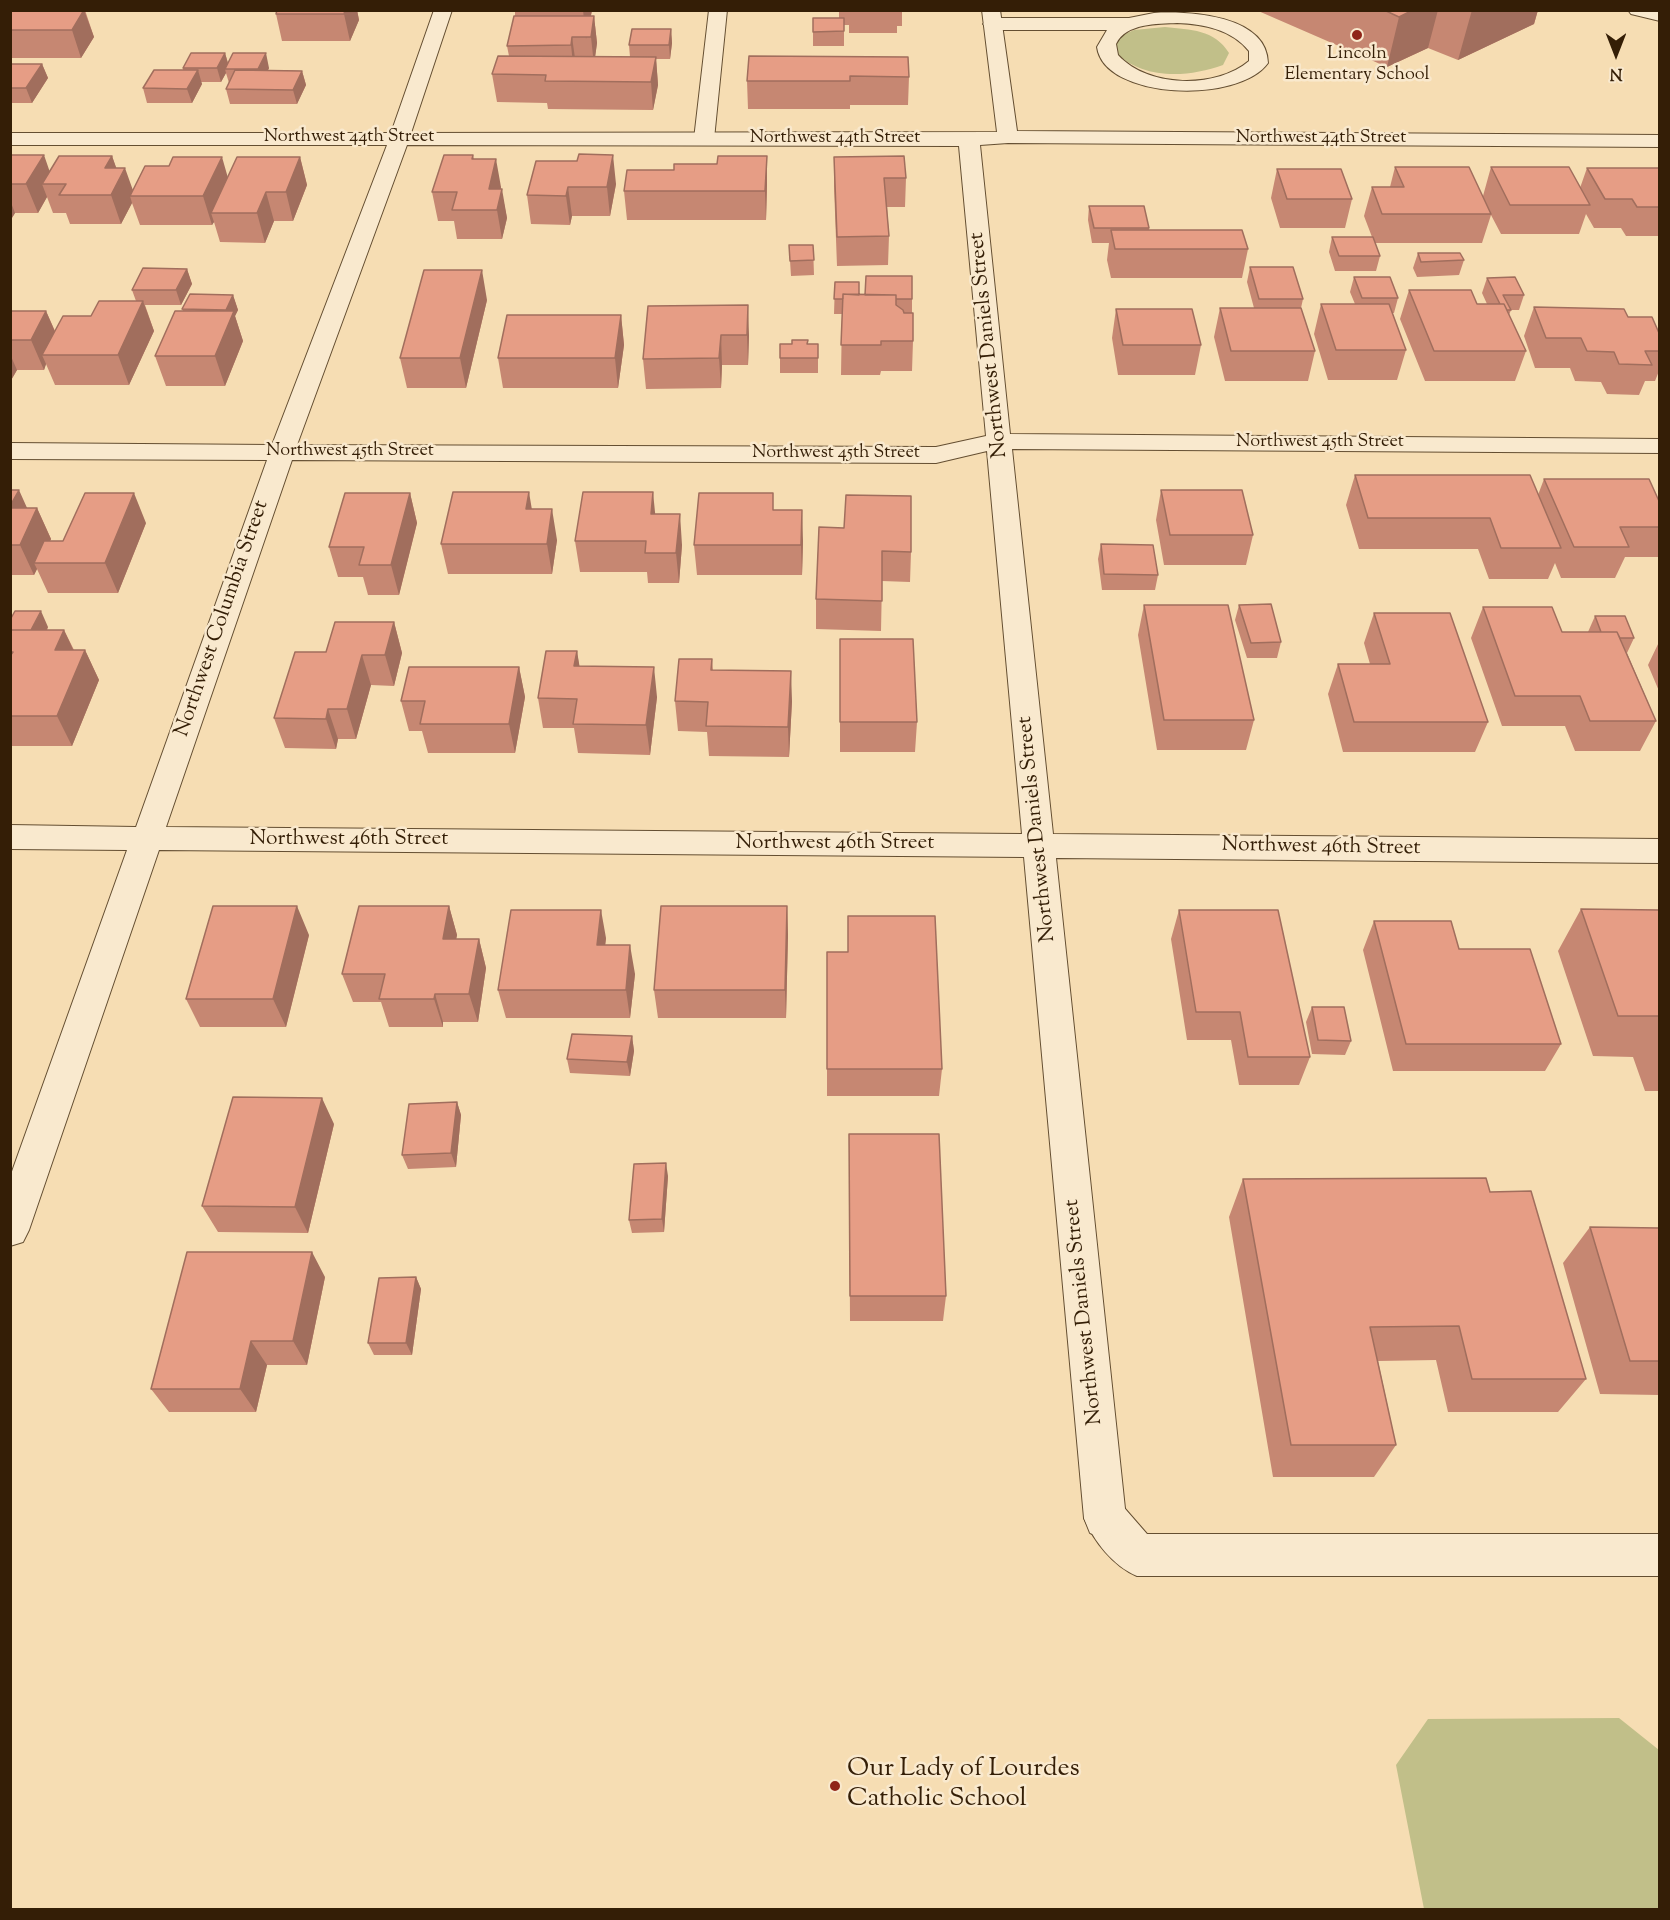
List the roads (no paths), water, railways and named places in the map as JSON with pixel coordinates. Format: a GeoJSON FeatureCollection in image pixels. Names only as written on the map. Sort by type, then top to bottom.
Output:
{"type":"FeatureCollection","features":[{"type":"Feature","properties":{"kind":"street","name":"Northwest Columbia Street"},"geometry":{"type":"LineString","coordinates":[[10,1230],[282,452],[400,137],[443,10]]}},
{"type":"Feature","properties":{"kind":"street"},"geometry":{"type":"LineString","coordinates":[[704,139],[718,10]]}},
{"type":"Feature","properties":{"kind":"street"},"geometry":{"type":"LineString","coordinates":[[1106,10],[1130,24]]}},
{"type":"Feature","properties":{"kind":"street"},"geometry":{"type":"LineString","coordinates":[[1636,10],[1659,16]]}},
{"type":"Feature","properties":{"kind":"street"},"geometry":{"type":"LineString","coordinates":[[993,25],[1130,24],[1171,18],[1214,22],[1247,37],[1258,50],[1258,63],[1245,75],[1224,82],[1195,86],[1164,83],[1137,76],[1117,65],[1107,52],[1109,39]]}},
{"type":"Feature","properties":{"kind":"street"},"geometry":{"type":"LineString","coordinates":[[993,25],[1109,39],[1130,24]]}},
{"type":"Feature","properties":{"kind":"street"},"geometry":{"type":"LineString","coordinates":[[993,25],[1008,137]]}},
{"type":"Feature","properties":{"kind":"street","name":"Northwest 44th Street"},"geometry":{"type":"LineString","coordinates":[[10,139],[400,137],[969,140],[1008,137],[1659,141]]}},
{"type":"Feature","properties":{"kind":"street","name":"Northwest Daniels Street"},"geometry":{"type":"LineString","coordinates":[[969,140],[1105,1518],[1137,1555],[1659,1556]]}},
{"type":"Feature","properties":{"kind":"street","name":"Northwest 45th Street"},"geometry":{"type":"LineString","coordinates":[[10,451],[936,455],[999,441],[1659,446]]}},
{"type":"Feature","properties":{"kind":"street","name":"Northwest 46th Street"},"geometry":{"type":"LineString","coordinates":[[10,837],[1659,851]]}},
{"type":"Feature","properties":{"kind":"place","name":"Lincoln Elementary School"},"geometry":{"type":"Point","coordinates":[1357,35]}},
{"type":"Feature","properties":{"kind":"place","name":"Our Lady of Lourdes Catholic School"},"geometry":{"type":"Point","coordinates":[835,1786]}}]}
